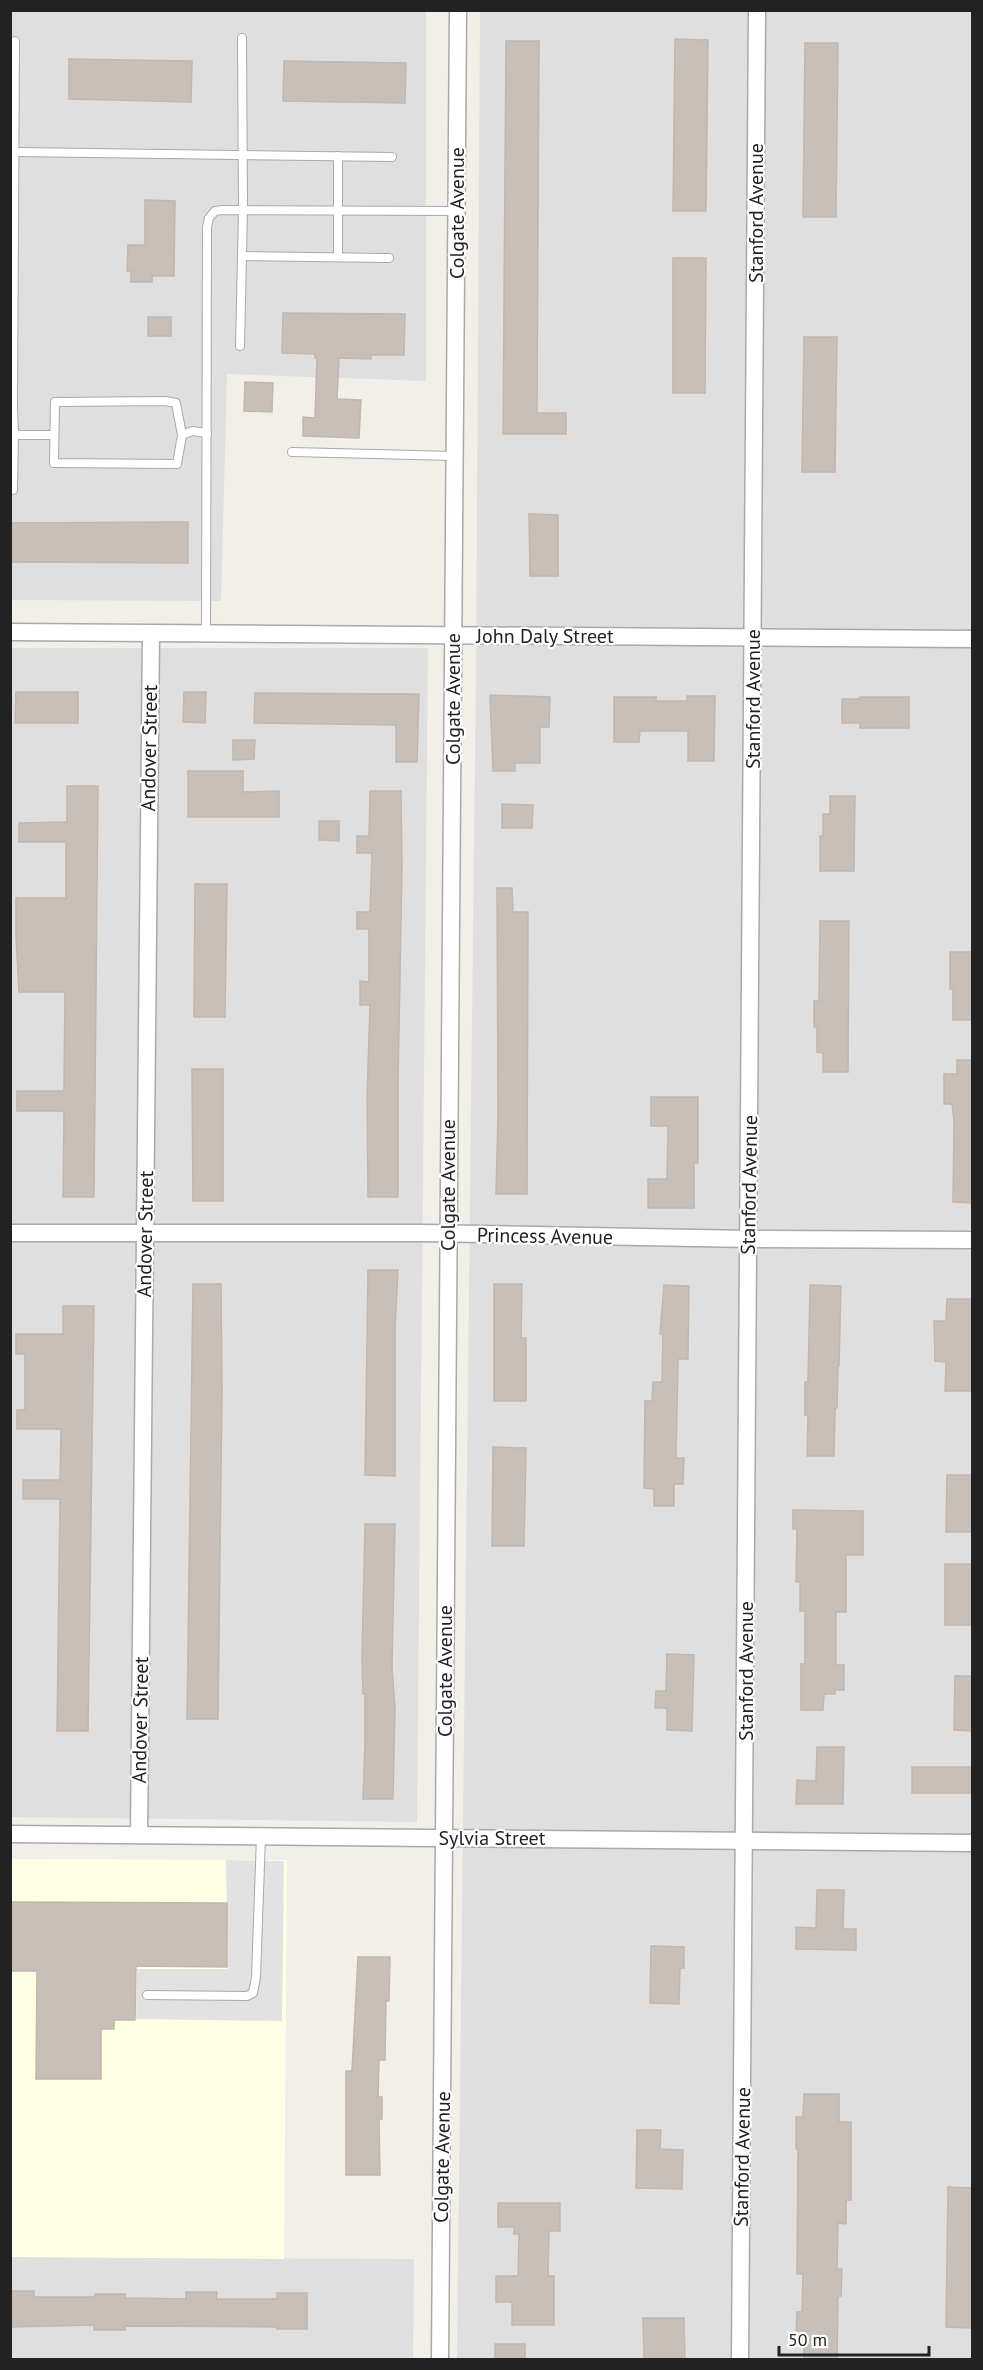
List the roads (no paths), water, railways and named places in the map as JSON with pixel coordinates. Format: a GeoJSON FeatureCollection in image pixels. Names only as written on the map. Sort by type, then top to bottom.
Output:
{"type":"FeatureCollection","features":[{"type":"Feature","properties":{"kind":"street","name":"Colgate Avenue"},"geometry":{"type":"LineString","coordinates":[[440,2360],[458,10]]}},
{"type":"Feature","properties":{"kind":"street","name":"Stanford Avenue"},"geometry":{"type":"LineString","coordinates":[[740,2360],[757,10]]}},
{"type":"Feature","properties":{"kind":"street","name":"John Daly Street"},"geometry":{"type":"LineString","coordinates":[[10,632],[972,639]]}},
{"type":"Feature","properties":{"kind":"street","name":"Andover Street"},"geometry":{"type":"LineString","coordinates":[[139,1835],[151,634]]}},
{"type":"Feature","properties":{"kind":"street","name":"Princess Avenue"},"geometry":{"type":"LineString","coordinates":[[10,1233],[448,1234],[972,1240]]}},
{"type":"Feature","properties":{"kind":"street","name":"Sylvia Street"},"geometry":{"type":"LineString","coordinates":[[10,1834],[972,1843]]}},
{"type":"Feature","properties":{"kind":"lane"},"geometry":{"type":"LineString","coordinates":[[240,346],[243,210],[242,38]]}},
{"type":"Feature","properties":{"kind":"lane"},"geometry":{"type":"LineString","coordinates":[[13,490],[15,41]]}},
{"type":"Feature","properties":{"kind":"lane"},"geometry":{"type":"LineString","coordinates":[[16,152],[392,157]]}},
{"type":"Feature","properties":{"kind":"lane"},"geometry":{"type":"LineString","coordinates":[[338,156],[339,257]]}},
{"type":"Feature","properties":{"kind":"lane"},"geometry":{"type":"LineString","coordinates":[[206,634],[207,227],[209,218],[215,211],[243,210],[457,211]]}},
{"type":"Feature","properties":{"kind":"lane"},"geometry":{"type":"LineString","coordinates":[[242,256],[389,258]]}},
{"type":"Feature","properties":{"kind":"lane"},"geometry":{"type":"LineString","coordinates":[[55,402],[176,403],[182,435],[177,464],[54,463],[55,402]]}},
{"type":"Feature","properties":{"kind":"lane"},"geometry":{"type":"LineString","coordinates":[[182,435],[192,431],[207,433]]}},
{"type":"Feature","properties":{"kind":"lane"},"geometry":{"type":"LineString","coordinates":[[14,435],[54,435]]}},
{"type":"Feature","properties":{"kind":"lane"},"geometry":{"type":"LineString","coordinates":[[292,452],[455,456]]}},
{"type":"Feature","properties":{"kind":"lane"},"geometry":{"type":"LineString","coordinates":[[147,1995],[247,1996],[253,1993],[256,1977],[261,1836]]}}]}
